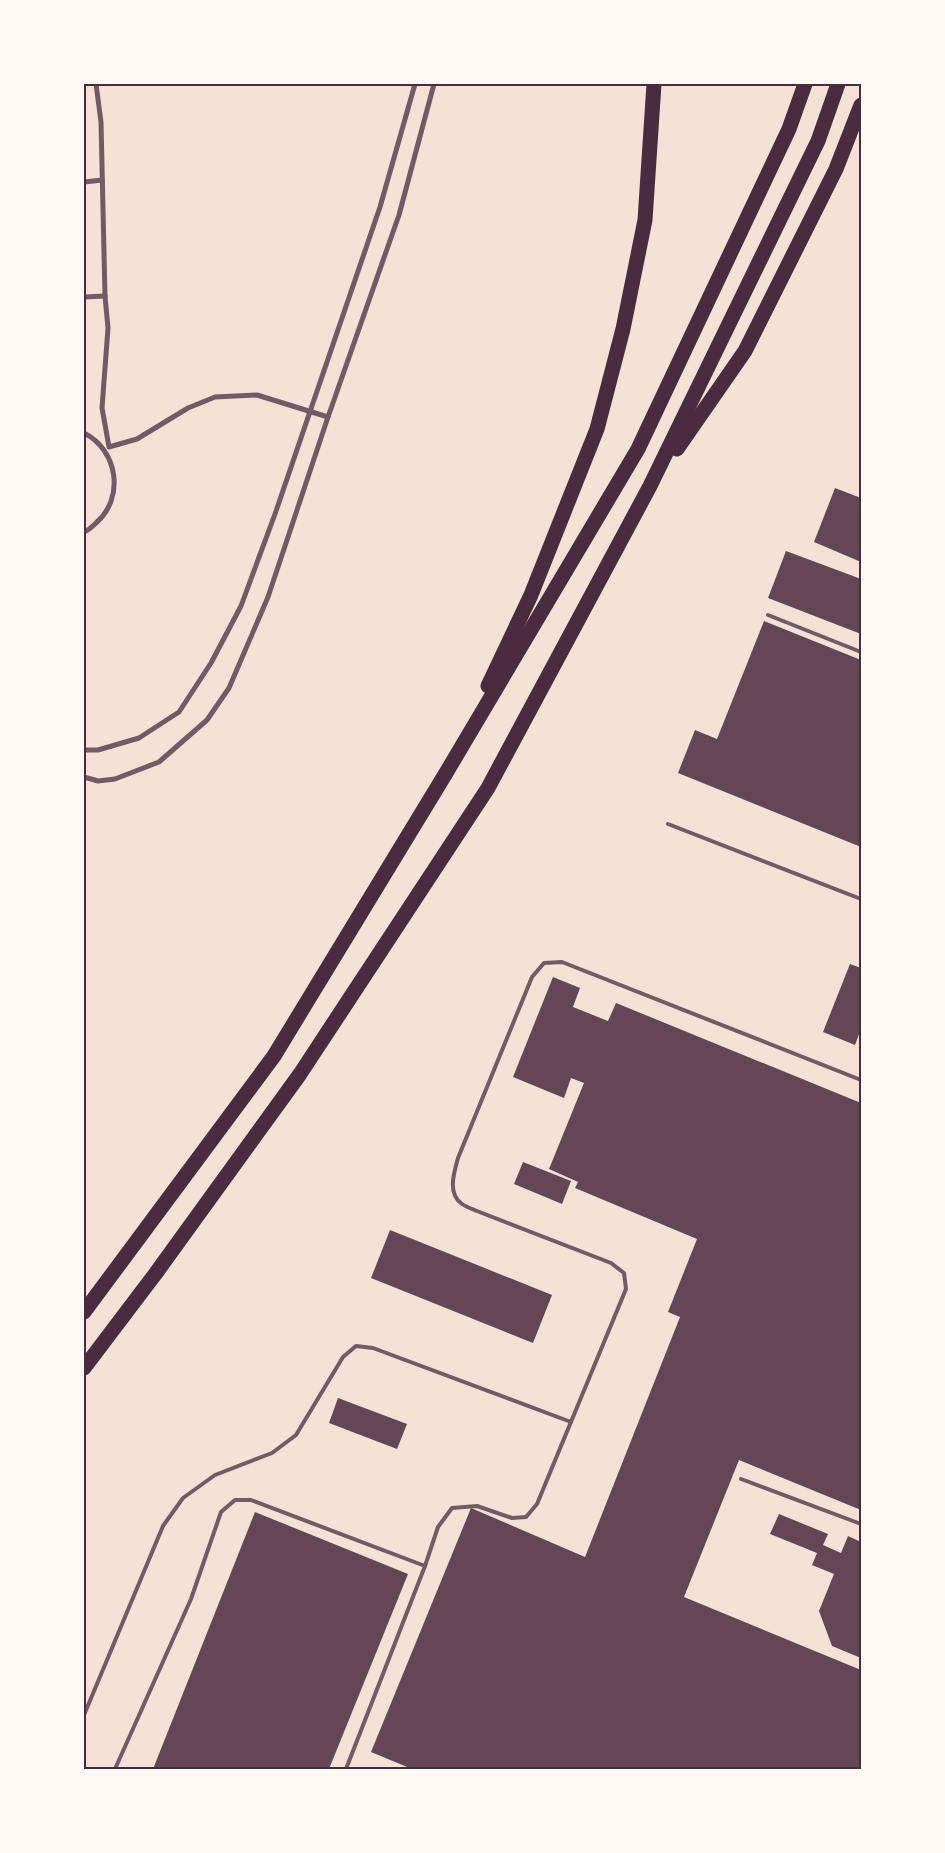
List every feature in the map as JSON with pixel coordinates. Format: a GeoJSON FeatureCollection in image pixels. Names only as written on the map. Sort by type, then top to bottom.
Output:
{"type":"FeatureCollection","features":[{"type":"Feature","properties":{"kind":"highway"},"geometry":{"type":"LineString","coordinates":[[446,772],[531,595],[597,430],[623,329],[646,220],[654,84]]}},
{"type":"Feature","properties":{"kind":"highway"},"geometry":{"type":"LineString","coordinates":[[84,1312],[274,1056],[638,449],[789,129],[805,84]]}},
{"type":"Feature","properties":{"kind":"highway"},"geometry":{"type":"LineString","coordinates":[[84,1368],[156,1273],[300,1074],[488,788],[650,486],[818,141],[838,84]]}},
{"type":"Feature","properties":{"kind":"highway"},"geometry":{"type":"LineString","coordinates":[[650,486],[745,351],[836,169],[861,106]]}},
{"type":"Feature","properties":{"kind":"street"},"geometry":{"type":"LineString","coordinates":[[96,84],[101,122],[105,296],[108,328],[102,408],[109,447],[107,454]]}},
{"type":"Feature","properties":{"kind":"street"},"geometry":{"type":"LineString","coordinates":[[84,750],[98,750],[139,738],[179,712],[211,663],[241,606],[275,514],[380,207],[415,84]]}},
{"type":"Feature","properties":{"kind":"street"},"geometry":{"type":"LineString","coordinates":[[84,777],[98,781],[115,780],[159,762],[207,720],[229,688],[268,597],[328,417],[399,215],[434,84]]}},
{"type":"Feature","properties":{"kind":"street"},"geometry":{"type":"LineString","coordinates":[[84,182],[102,180]]}},
{"type":"Feature","properties":{"kind":"street"},"geometry":{"type":"LineString","coordinates":[[84,297],[105,296]]}},
{"type":"Feature","properties":{"kind":"street"},"geometry":{"type":"LineString","coordinates":[[109,447],[138,439],[188,408],[215,397],[257,395],[328,417]]}},
{"type":"Feature","properties":{"kind":"street"},"geometry":{"type":"LineString","coordinates":[[84,433],[93,438],[107,454],[115,474],[114,496],[104,516],[88,531],[84,532]]}},
{"type":"Feature","properties":{"kind":"lane"},"geometry":{"type":"LineString","coordinates":[[768,615],[861,652]]}},
{"type":"Feature","properties":{"kind":"lane"},"geometry":{"type":"LineString","coordinates":[[668,824],[861,899]]}},
{"type":"Feature","properties":{"kind":"lane"},"geometry":{"type":"LineString","coordinates":[[346,1769],[438,1527],[452,1508],[477,1506],[512,1518],[526,1517],[537,1504],[626,1289],[624,1273],[610,1263],[461,1204],[455,1194],[452,1180],[458,1158],[532,977],[544,963],[562,962],[861,1080]]}},
{"type":"Feature","properties":{"kind":"lane"},"geometry":{"type":"LineString","coordinates":[[84,1715],[163,1526],[183,1498],[215,1475],[272,1454],[296,1435],[343,1357],[356,1346],[373,1348],[571,1422]]}},
{"type":"Feature","properties":{"kind":"lane"},"geometry":{"type":"LineString","coordinates":[[742,1480],[861,1524]]}},
{"type":"Feature","properties":{"kind":"lane"},"geometry":{"type":"LineString","coordinates":[[115,1769],[191,1599],[221,1512],[235,1500],[251,1500],[424,1566]]}},
{"type":"Feature","properties":{"kind":"building"},"geometry":{"type":"Polygon","coordinates":[[[835,488],[861,498],[861,562],[814,542],[835,488]]]}},
{"type":"Feature","properties":{"kind":"building"},"geometry":{"type":"Polygon","coordinates":[[[786,551],[861,579],[861,634],[768,598],[786,551]]]}},
{"type":"Feature","properties":{"kind":"building"},"geometry":{"type":"Polygon","coordinates":[[[764,621],[861,660],[861,847],[678,773],[695,730],[717,739],[764,621]]]}},
{"type":"Feature","properties":{"kind":"building"},"geometry":{"type":"Polygon","coordinates":[[[850,964],[861,968],[861,1029],[855,1045],[823,1032],[850,964]]]}},
{"type":"Feature","properties":{"kind":"building"},"geometry":{"type":"Polygon","coordinates":[[[553,977],[580,988],[573,1007],[608,1021],[616,1003],[861,1103],[861,1510],[739,1460],[684,1597],[861,1670],[861,1769],[412,1769],[371,1752],[471,1508],[585,1557],[680,1317],[668,1312],[697,1239],[575,1188],[578,1182],[549,1169],[584,1083],[571,1078],[564,1098],[513,1077],[553,977]]]}},
{"type":"Feature","properties":{"kind":"building"},"geometry":{"type":"Polygon","coordinates":[[[523,1162],[571,1181],[562,1204],[514,1184],[523,1162]]]}},
{"type":"Feature","properties":{"kind":"building"},"geometry":{"type":"Polygon","coordinates":[[[390,1230],[552,1295],[533,1343],[371,1278],[390,1230]]]}},
{"type":"Feature","properties":{"kind":"building"},"geometry":{"type":"Polygon","coordinates":[[[338,1398],[407,1424],[397,1449],[329,1423],[338,1398]]]}},
{"type":"Feature","properties":{"kind":"building"},"geometry":{"type":"Polygon","coordinates":[[[255,1512],[408,1574],[329,1769],[153,1769],[255,1512]]]}},
{"type":"Feature","properties":{"kind":"building"},"geometry":{"type":"Polygon","coordinates":[[[779,1514],[828,1534],[823,1545],[841,1553],[848,1536],[861,1542],[861,1658],[832,1646],[819,1611],[834,1574],[812,1565],[817,1553],[770,1534],[779,1514]]]}}]}
